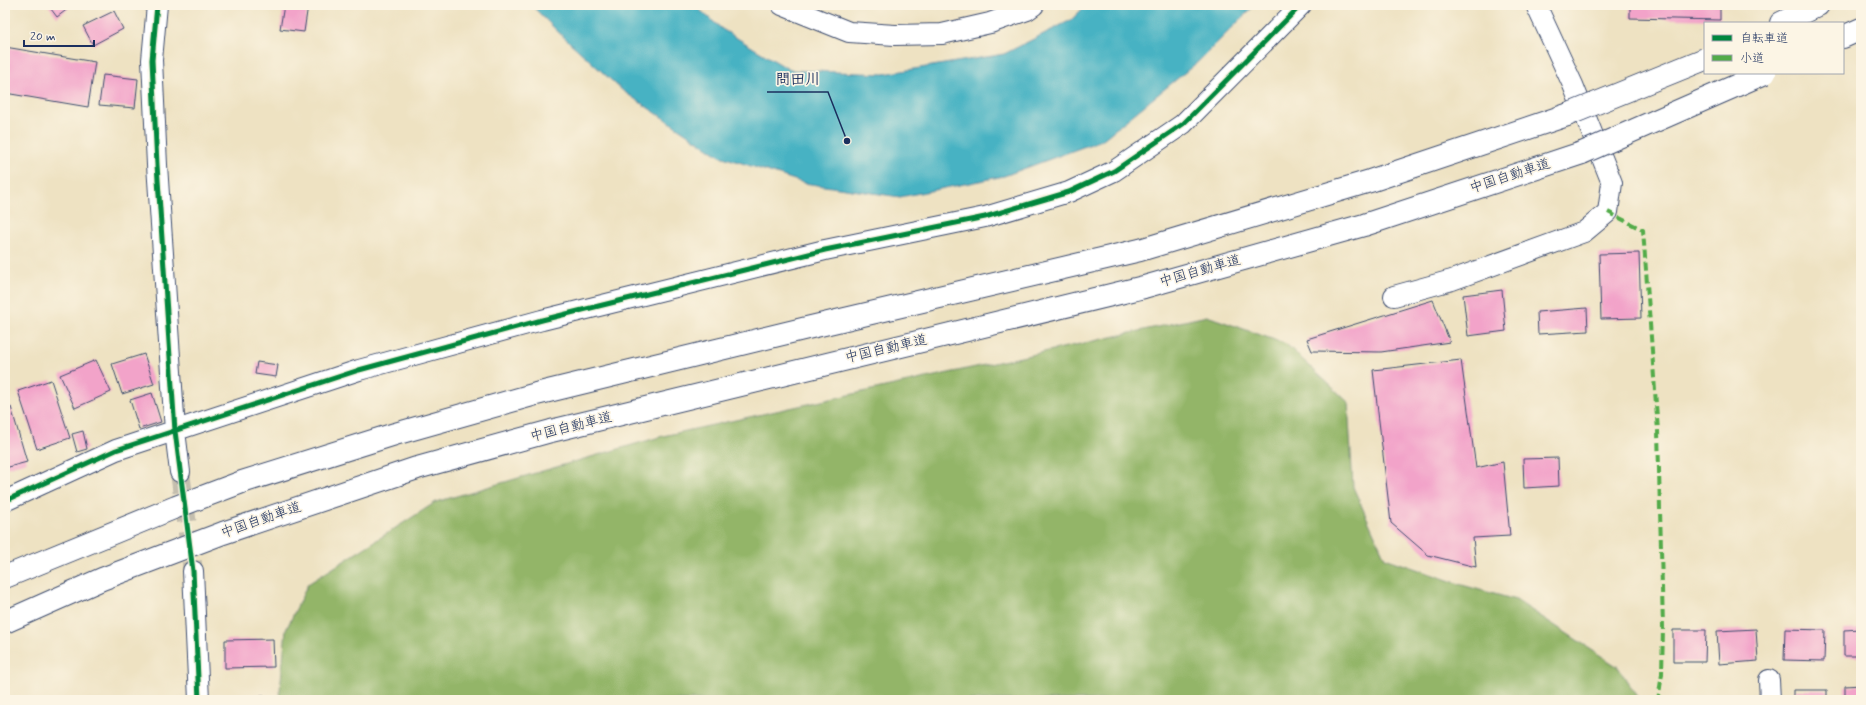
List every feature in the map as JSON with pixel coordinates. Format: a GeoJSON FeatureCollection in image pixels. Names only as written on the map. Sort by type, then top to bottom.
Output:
{"type":"FeatureCollection","features":[{"type":"Feature","properties":{"kind":"highway"},"geometry":{"type":"LineString","coordinates":[[1783,22],[1818,5]]}},
{"type":"Feature","properties":{"kind":"highway"},"geometry":{"type":"LineString","coordinates":[[1844,37],[1861,29]]}},
{"type":"Feature","properties":{"kind":"highway"},"geometry":{"type":"LineString","coordinates":[[5,577],[45,559],[220,490],[395,434],[536,394],[815,326],[1140,250],[1370,181],[1567,115],[1704,59]]}},
{"type":"Feature","properties":{"kind":"highway","name":"中国自動車道"},"geometry":{"type":"LineString","coordinates":[[5,622],[102,579],[223,533],[417,468],[551,431],[1144,287],[1364,225],[1582,153],[1763,74]]}},
{"type":"Feature","properties":{"kind":"street"},"geometry":{"type":"LineString","coordinates":[[157,5],[152,60],[157,165],[175,431],[180,472]]}},
{"type":"Feature","properties":{"kind":"street"},"geometry":{"type":"LineString","coordinates":[[782,5],[850,32],[942,34],[990,23],[1027,10],[1034,5]]}},
{"type":"Feature","properties":{"kind":"street"},"geometry":{"type":"LineString","coordinates":[[5,501],[116,450],[359,370],[534,322],[825,250],[985,217],[1069,192],[1114,171],[1183,124],[1301,5]]}},
{"type":"Feature","properties":{"kind":"street"},"geometry":{"type":"LineString","coordinates":[[1394,296],[1452,280],[1584,232],[1608,212],[1612,183],[1573,85],[1536,5]]}},
{"type":"Feature","properties":{"kind":"street"},"geometry":{"type":"LineString","coordinates":[[193,571],[199,700]]}},
{"type":"Feature","properties":{"kind":"street"},"geometry":{"type":"LineString","coordinates":[[1769,680],[1770,700]]}},
{"type":"Feature","properties":{"kind":"green space"},"geometry":{"type":"Polygon","coordinates":[[[1207,316],[1286,344],[1348,402],[1353,487],[1385,558],[1462,585],[1516,600],[1618,667],[1639,700],[279,700],[286,630],[308,584],[436,502],[663,436],[1207,316]]]}},
{"type":"Feature","properties":{"kind":"water"},"geometry":{"type":"Polygon","coordinates":[[[531,5],[694,5],[722,29],[790,70],[884,74],[1004,54],[1071,20],[1086,5],[1255,5],[1199,61],[1102,140],[1004,176],[900,197],[804,183],[720,156],[623,91],[531,5]]]}},
{"type":"Feature","properties":{"kind":"building"},"geometry":{"type":"Polygon","coordinates":[[[48,5],[73,5],[57,17],[48,5]]]}},
{"type":"Feature","properties":{"kind":"building"},"geometry":{"type":"Polygon","coordinates":[[[284,5],[308,5],[304,32],[280,29],[284,5]]]}},
{"type":"Feature","properties":{"kind":"building"},"geometry":{"type":"Polygon","coordinates":[[[1630,5],[1720,5],[1720,20],[1630,18],[1630,5]]]}},
{"type":"Feature","properties":{"kind":"building"},"geometry":{"type":"Polygon","coordinates":[[[114,11],[123,29],[93,45],[83,26],[114,11]]]}},
{"type":"Feature","properties":{"kind":"building"},"geometry":{"type":"Polygon","coordinates":[[[5,47],[95,62],[88,107],[5,93],[5,47]]]}},
{"type":"Feature","properties":{"kind":"building"},"geometry":{"type":"Polygon","coordinates":[[[103,75],[138,79],[135,108],[99,105],[103,75]]]}},
{"type":"Feature","properties":{"kind":"building"},"geometry":{"type":"Polygon","coordinates":[[[1639,253],[1641,318],[1601,319],[1599,254],[1639,253]]]}},
{"type":"Feature","properties":{"kind":"building"},"geometry":{"type":"Polygon","coordinates":[[[1502,290],[1506,331],[1468,336],[1463,295],[1502,290]]]}},
{"type":"Feature","properties":{"kind":"building"},"geometry":{"type":"Polygon","coordinates":[[[1433,300],[1450,342],[1381,352],[1312,351],[1307,339],[1433,300]]]}},
{"type":"Feature","properties":{"kind":"building"},"geometry":{"type":"Polygon","coordinates":[[[1587,308],[1588,331],[1538,334],[1537,312],[1587,308]]]}},
{"type":"Feature","properties":{"kind":"building"},"geometry":{"type":"Polygon","coordinates":[[[144,354],[154,384],[122,394],[112,364],[144,354]]]}},
{"type":"Feature","properties":{"kind":"building"},"geometry":{"type":"Polygon","coordinates":[[[96,360],[111,392],[75,408],[60,375],[96,360]]]}},
{"type":"Feature","properties":{"kind":"building"},"geometry":{"type":"Polygon","coordinates":[[[1461,360],[1476,468],[1503,462],[1510,536],[1473,538],[1476,567],[1428,555],[1391,523],[1373,370],[1461,360]]]}},
{"type":"Feature","properties":{"kind":"building"},"geometry":{"type":"Polygon","coordinates":[[[257,362],[278,365],[276,377],[255,374],[257,362]]]}},
{"type":"Feature","properties":{"kind":"building"},"geometry":{"type":"Polygon","coordinates":[[[51,380],[70,438],[37,449],[18,391],[51,380]]]}},
{"type":"Feature","properties":{"kind":"building"},"geometry":{"type":"Polygon","coordinates":[[[152,393],[161,422],[139,429],[130,400],[152,393]]]}},
{"type":"Feature","properties":{"kind":"building"},"geometry":{"type":"Polygon","coordinates":[[[11,407],[27,462],[5,468],[5,409],[11,407]]]}},
{"type":"Feature","properties":{"kind":"building"},"geometry":{"type":"Polygon","coordinates":[[[83,431],[87,449],[77,452],[72,434],[83,431]]]}},
{"type":"Feature","properties":{"kind":"building"},"geometry":{"type":"Polygon","coordinates":[[[1558,458],[1559,486],[1524,488],[1523,459],[1558,458]]]}},
{"type":"Feature","properties":{"kind":"building"},"geometry":{"type":"Polygon","coordinates":[[[1756,629],[1758,661],[1719,664],[1717,631],[1756,629]]]}},
{"type":"Feature","properties":{"kind":"building"},"geometry":{"type":"Polygon","coordinates":[[[1785,629],[1825,630],[1824,661],[1784,660],[1785,629]]]}},
{"type":"Feature","properties":{"kind":"building"},"geometry":{"type":"Polygon","coordinates":[[[1861,629],[1861,656],[1844,656],[1844,630],[1861,629]]]}},
{"type":"Feature","properties":{"kind":"building"},"geometry":{"type":"Polygon","coordinates":[[[1673,630],[1706,630],[1705,662],[1673,662],[1673,630]]]}},
{"type":"Feature","properties":{"kind":"building"},"geometry":{"type":"Polygon","coordinates":[[[273,639],[274,667],[225,668],[225,640],[273,639]]]}},
{"type":"Feature","properties":{"kind":"building"},"geometry":{"type":"Polygon","coordinates":[[[1861,685],[1861,700],[1845,700],[1845,686],[1861,685]]]}},
{"type":"Feature","properties":{"kind":"building"},"geometry":{"type":"Polygon","coordinates":[[[1793,690],[1827,690],[1827,700],[1793,700],[1793,690]]]}},
{"type":"Feature","properties":{"kind":"building"},"geometry":{"type":"Polygon","coordinates":[[[266,696],[266,700],[213,700],[213,699],[266,696]]]}},
{"type":"Feature","properties":{"kind":"tunnel"},"geometry":{"type":"LineString","coordinates":[[180,472],[193,571]]}},
{"type":"Feature","properties":{"kind":"marked path"},"geometry":{"type":"LineString","coordinates":[[1608,212],[1643,230],[1658,431],[1663,627],[1662,674],[1658,700]]}},
{"type":"Feature","properties":{"kind":"cycle path"},"geometry":{"type":"LineString","coordinates":[[157,5],[152,60],[157,165],[175,431],[193,571],[199,700]]}},
{"type":"Feature","properties":{"kind":"cycle path"},"geometry":{"type":"LineString","coordinates":[[5,501],[116,450],[359,370],[542,320],[825,250],[985,217],[1069,192],[1114,171],[1183,124],[1301,5]]}},
{"type":"Feature","properties":{"kind":"place","name":"問田川"},"geometry":{"type":"Point","coordinates":[847,141]}}]}
